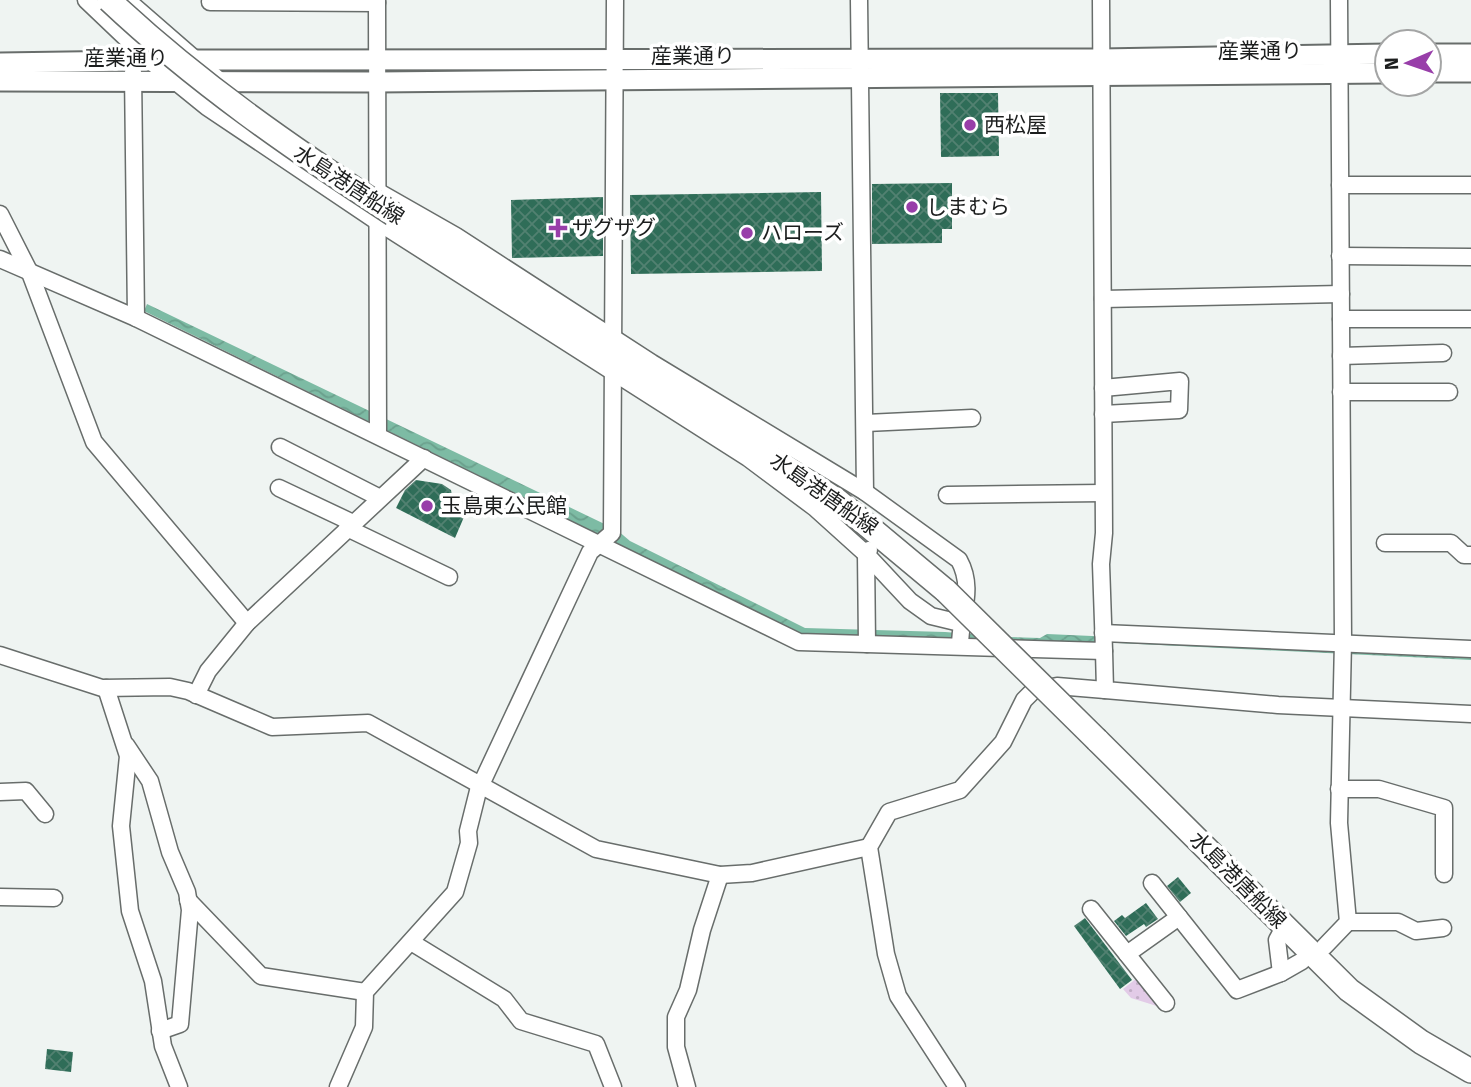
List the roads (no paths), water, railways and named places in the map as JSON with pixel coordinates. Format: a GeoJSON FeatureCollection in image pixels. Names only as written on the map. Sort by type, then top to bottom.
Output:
{"type":"FeatureCollection","features":[{"type":"Feature","properties":{"kind":"main road","name":"水島港唐船線"},"geometry":{"type":"LineString","coordinates":[[109,0],[176,59],[386,218],[614,355],[838,501],[946,591],[1349,990],[1384,1017],[1471,1071]]}},
{"type":"Feature","properties":{"kind":"street"},"geometry":{"type":"LineString","coordinates":[[86,0],[137,62]]}},
{"type":"Feature","properties":{"kind":"street"},"geometry":{"type":"LineString","coordinates":[[338,1087],[364,1027],[365,992],[455,892],[469,843],[468,831],[478,791],[590,552],[612,533],[615,0]]}},
{"type":"Feature","properties":{"kind":"street"},"geometry":{"type":"LineString","coordinates":[[859,0],[865,492]]}},
{"type":"Feature","properties":{"kind":"street"},"geometry":{"type":"LineString","coordinates":[[1101,0],[1102,633],[1105,690]]}},
{"type":"Feature","properties":{"kind":"street"},"geometry":{"type":"LineString","coordinates":[[1339,0],[1343,641],[1339,708],[1339,789],[1348,922]]}},
{"type":"Feature","properties":{"kind":"street"},"geometry":{"type":"LineString","coordinates":[[132,2],[137,62],[136,318]]}},
{"type":"Feature","properties":{"kind":"street"},"geometry":{"type":"LineString","coordinates":[[132,2],[254,110],[379,192],[456,236],[870,548],[910,601],[931,616],[960,623]]}},
{"type":"Feature","properties":{"kind":"street"},"geometry":{"type":"LineString","coordinates":[[210,2],[377,2],[379,192],[386,218],[377,435]]}},
{"type":"Feature","properties":{"kind":"street"},"geometry":{"type":"LineString","coordinates":[[1443,54],[1471,54]]}},
{"type":"Feature","properties":{"kind":"street","name":"産業通り"},"geometry":{"type":"LineString","coordinates":[[0,63],[378,61],[615,69],[859,69],[1339,64],[1373,57]]}},
{"type":"Feature","properties":{"kind":"street","name":"産業通り"},"geometry":{"type":"LineString","coordinates":[[0,81],[137,62],[174,80],[222,83],[377,82],[615,69]]}},
{"type":"Feature","properties":{"kind":"street","name":"産業通り"},"geometry":{"type":"LineString","coordinates":[[1339,64],[1373,70]]}},
{"type":"Feature","properties":{"kind":"street"},"geometry":{"type":"LineString","coordinates":[[1443,72],[1471,72]]}},
{"type":"Feature","properties":{"kind":"street"},"geometry":{"type":"LineString","coordinates":[[174,80],[206,107],[386,218]]}},
{"type":"Feature","properties":{"kind":"street"},"geometry":{"type":"LineString","coordinates":[[1340,185],[1471,185]]}},
{"type":"Feature","properties":{"kind":"street"},"geometry":{"type":"LineString","coordinates":[[0,214],[30,273],[94,442],[247,623]]}},
{"type":"Feature","properties":{"kind":"street"},"geometry":{"type":"LineString","coordinates":[[1340,256],[1471,257]]}},
{"type":"Feature","properties":{"kind":"street"},"geometry":{"type":"LineString","coordinates":[[0,259],[136,318],[602,543],[799,642],[1104,651]]}},
{"type":"Feature","properties":{"kind":"street"},"geometry":{"type":"LineString","coordinates":[[1103,299],[1341,294]]}},
{"type":"Feature","properties":{"kind":"street"},"geometry":{"type":"LineString","coordinates":[[1341,319],[1471,319]]}},
{"type":"Feature","properties":{"kind":"street"},"geometry":{"type":"LineString","coordinates":[[1341,356],[1443,353]]}},
{"type":"Feature","properties":{"kind":"street"},"geometry":{"type":"LineString","coordinates":[[614,355],[865,492],[893,519],[959,560],[967,575],[967,601],[960,623],[960,646]]}},
{"type":"Feature","properties":{"kind":"street"},"geometry":{"type":"LineString","coordinates":[[1103,388],[1180,381],[1180,410],[1103,414]]}},
{"type":"Feature","properties":{"kind":"street"},"geometry":{"type":"LineString","coordinates":[[1341,392],[1448,392]]}},
{"type":"Feature","properties":{"kind":"street"},"geometry":{"type":"LineString","coordinates":[[866,424],[972,418]]}},
{"type":"Feature","properties":{"kind":"street"},"geometry":{"type":"LineString","coordinates":[[280,447],[380,498]]}},
{"type":"Feature","properties":{"kind":"street"},"geometry":{"type":"LineString","coordinates":[[195,695],[208,671],[247,623],[424,458]]}},
{"type":"Feature","properties":{"kind":"street"},"geometry":{"type":"LineString","coordinates":[[279,488],[449,577]]}},
{"type":"Feature","properties":{"kind":"street"},"geometry":{"type":"LineString","coordinates":[[947,495],[1103,493]]}},
{"type":"Feature","properties":{"kind":"street"},"geometry":{"type":"LineString","coordinates":[[1385,543],[1451,543],[1464,555],[1471,555]]}},
{"type":"Feature","properties":{"kind":"street"},"geometry":{"type":"LineString","coordinates":[[867,644],[870,548]]}},
{"type":"Feature","properties":{"kind":"street"},"geometry":{"type":"LineString","coordinates":[[1102,633],[1343,641],[1471,649]]}},
{"type":"Feature","properties":{"kind":"street"},"geometry":{"type":"LineString","coordinates":[[0,655],[106,688],[170,687],[272,727],[368,723],[596,849],[720,875],[752,873],[869,847]]}},
{"type":"Feature","properties":{"kind":"street"},"geometry":{"type":"LineString","coordinates":[[957,1087],[898,996],[886,954],[869,847],[889,813],[960,790],[1003,741],[1024,700],[1033,691],[1057,686],[1339,708],[1471,714]]}},
{"type":"Feature","properties":{"kind":"street"},"geometry":{"type":"LineString","coordinates":[[106,688],[128,755],[121,826],[130,911],[150,972],[160,1031],[179,1087]]}},
{"type":"Feature","properties":{"kind":"street"},"geometry":{"type":"LineString","coordinates":[[121,737],[150,781],[188,900],[190,930],[180,1024],[160,1031]]}},
{"type":"Feature","properties":{"kind":"street"},"geometry":{"type":"LineString","coordinates":[[1339,789],[1379,789],[1444,808],[1444,874]]}},
{"type":"Feature","properties":{"kind":"street"},"geometry":{"type":"LineString","coordinates":[[0,792],[26,792],[45,814]]}},
{"type":"Feature","properties":{"kind":"street"},"geometry":{"type":"LineString","coordinates":[[687,1087],[676,1047],[676,1017],[688,990],[702,930],[720,875]]}},
{"type":"Feature","properties":{"kind":"street"},"geometry":{"type":"LineString","coordinates":[[1152,883],[1237,989],[1281,973],[1303,961]]}},
{"type":"Feature","properties":{"kind":"street"},"geometry":{"type":"LineString","coordinates":[[0,897],[54,898]]}},
{"type":"Feature","properties":{"kind":"street"},"geometry":{"type":"LineString","coordinates":[[188,900],[261,976],[365,992]]}},
{"type":"Feature","properties":{"kind":"street"},"geometry":{"type":"LineString","coordinates":[[1091,909],[1166,1003]]}},
{"type":"Feature","properties":{"kind":"street"},"geometry":{"type":"LineString","coordinates":[[1127,954],[1179,917]]}},
{"type":"Feature","properties":{"kind":"street"},"geometry":{"type":"LineString","coordinates":[[1324,947],[1348,922],[1398,922],[1416,931],[1443,928]]}},
{"type":"Feature","properties":{"kind":"street"},"geometry":{"type":"LineString","coordinates":[[1281,973],[1277,940],[1284,927]]}},
{"type":"Feature","properties":{"kind":"street"},"geometry":{"type":"LineString","coordinates":[[411,942],[504,999],[521,1021],[596,1044],[613,1087]]}},
{"type":"Feature","properties":{"kind":"water"},"geometry":{"type":"Polygon","coordinates":[[[147,304],[617,530],[630,541],[805,628],[1040,638],[1047,634],[1471,653],[1471,660],[1097,642],[1093,645],[805,636],[144,311],[147,304]]]}},
{"type":"Feature","properties":{"kind":"place","name":"西松屋"},"geometry":{"type":"Point","coordinates":[970,125]}},
{"type":"Feature","properties":{"kind":"place","name":"しまむら"},"geometry":{"type":"Point","coordinates":[912,207]}},
{"type":"Feature","properties":{"kind":"place","name":"ザグザグ"},"geometry":{"type":"Point","coordinates":[558,228]}},
{"type":"Feature","properties":{"kind":"place","name":"ハローズ"},"geometry":{"type":"Point","coordinates":[747,233]}},
{"type":"Feature","properties":{"kind":"place","name":"玉島東公民館"},"geometry":{"type":"Point","coordinates":[427,506]}}]}
